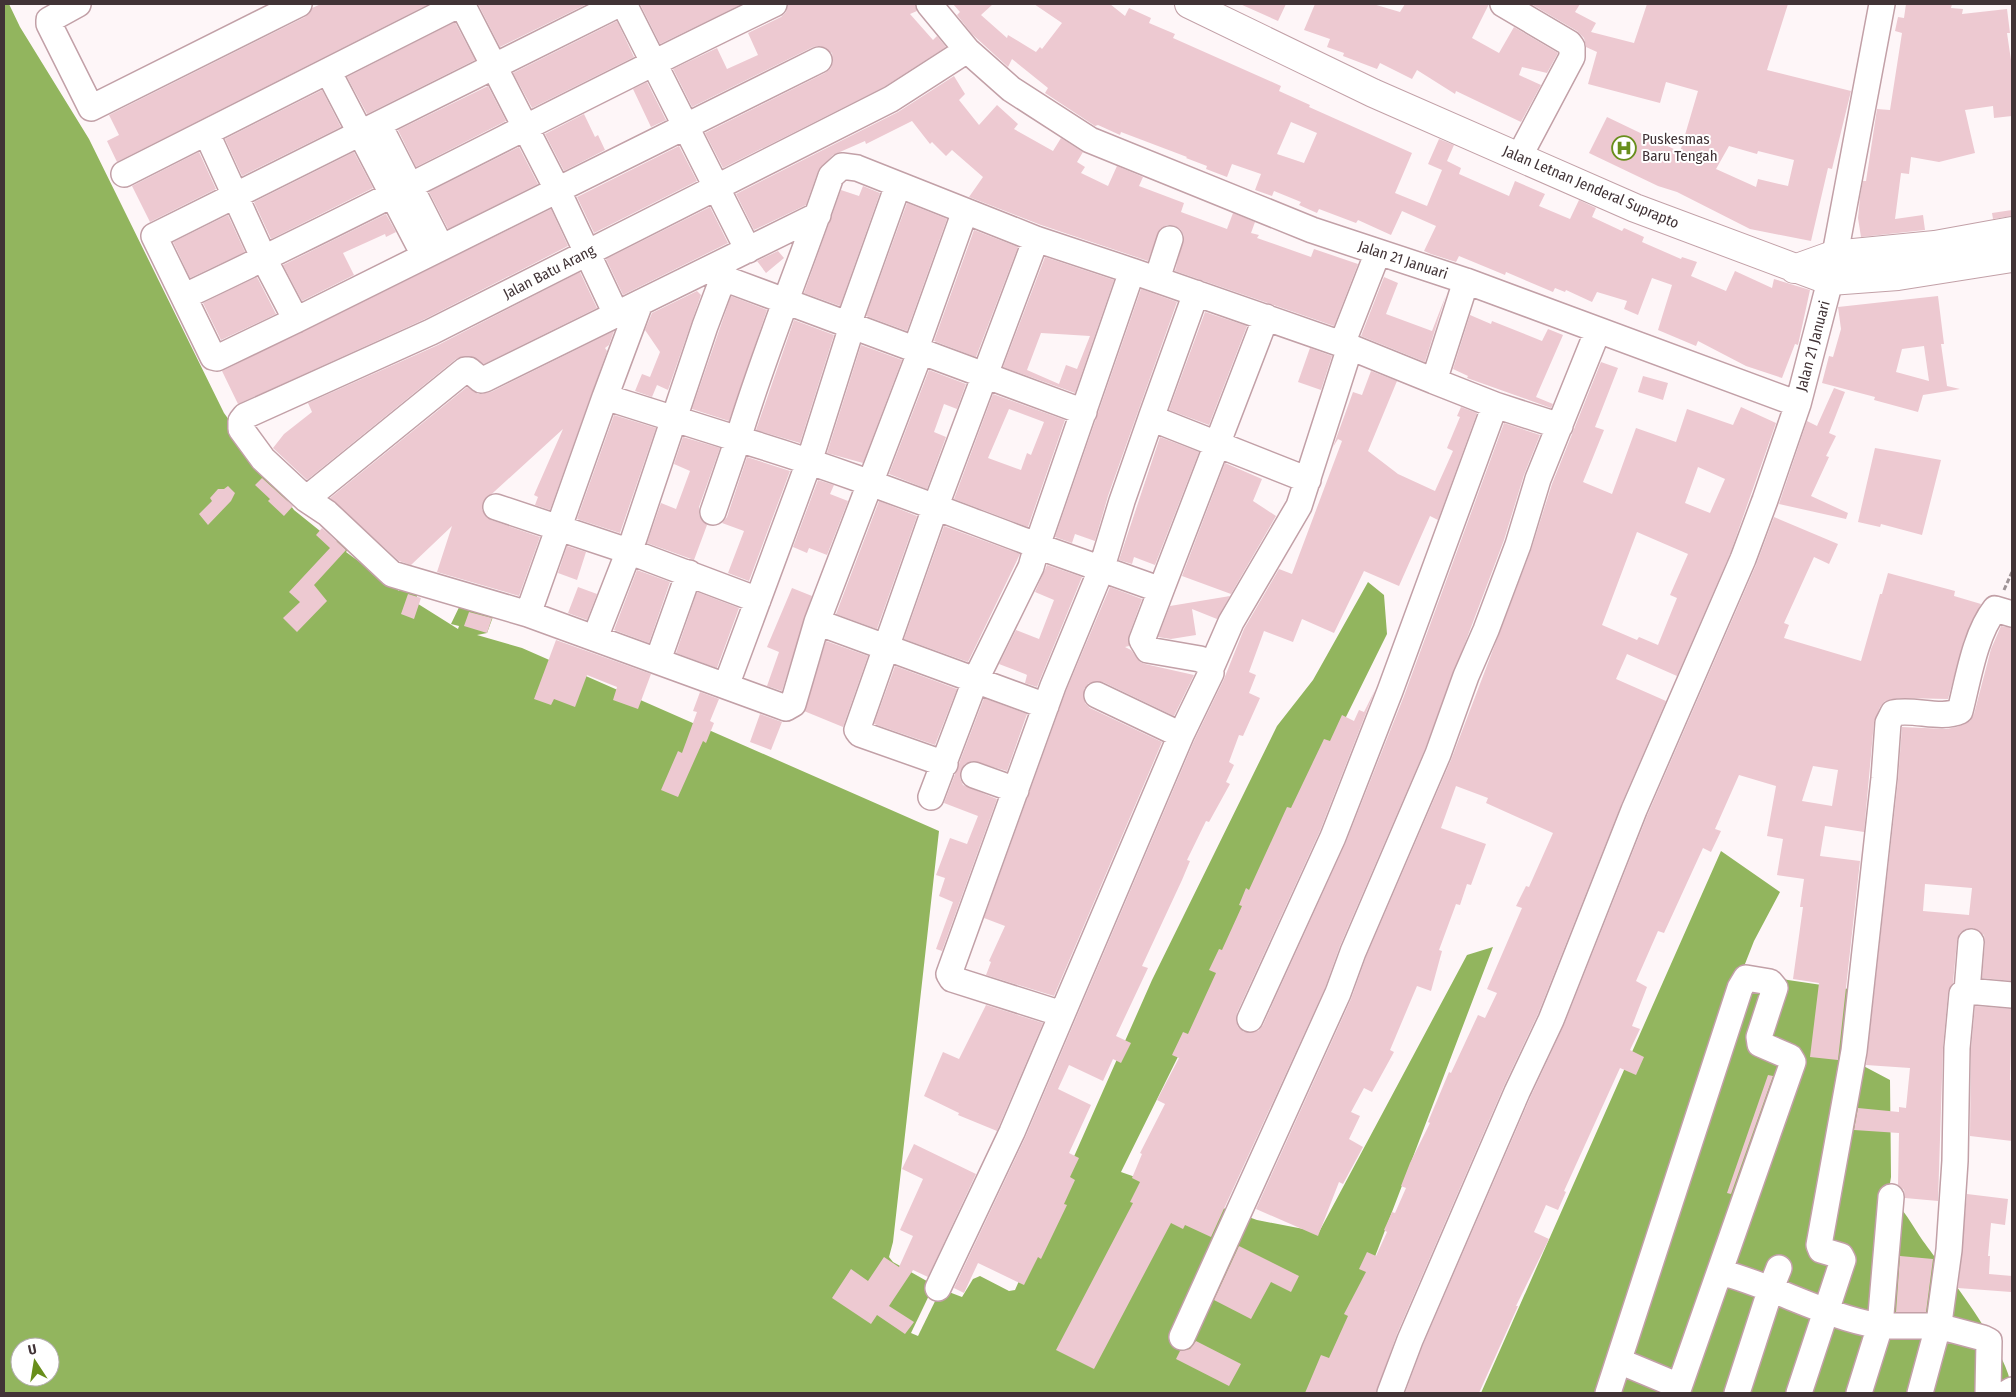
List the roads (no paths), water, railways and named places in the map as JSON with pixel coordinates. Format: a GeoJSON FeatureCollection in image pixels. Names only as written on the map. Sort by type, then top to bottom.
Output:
{"type":"FeatureCollection","features":[{"type":"Feature","properties":{"kind":"main road","name":"Jalan Letnan Jenderal Suprapto"},"geometry":{"type":"LineString","coordinates":[[1189,4],[1373,93],[1635,208],[1794,269],[1832,268],[1898,276],[2012,258]]}},
{"type":"Feature","properties":{"kind":"main road","name":"Jalan Letnan Jenderal Suprapto"},"geometry":{"type":"LineString","coordinates":[[1832,268],[1934,245],[2012,231]]}},
{"type":"Feature","properties":{"kind":"street"},"geometry":{"type":"LineString","coordinates":[[78,4],[54,16],[49,20],[49,24],[91,108],[300,4]]}},
{"type":"Feature","properties":{"kind":"street"},"geometry":{"type":"LineString","coordinates":[[124,174],[207,134],[461,4],[558,192],[616,314]]}},
{"type":"Feature","properties":{"kind":"street"},"geometry":{"type":"LineString","coordinates":[[619,4],[370,130],[154,236],[215,358],[296,320],[432,251],[558,192],[819,60]]}},
{"type":"Feature","properties":{"kind":"street"},"geometry":{"type":"LineString","coordinates":[[624,4],[748,250]]}},
{"type":"Feature","properties":{"kind":"street"},"geometry":{"type":"LineString","coordinates":[[185,296],[264,259],[526,129],[654,62],[774,4]]}},
{"type":"Feature","properties":{"kind":"street","name":"Jalan 21 Januari"},"geometry":{"type":"LineString","coordinates":[[929,4],[968,50],[1011,89],[1090,140],[1312,230],[1466,281],[1798,404],[1832,268],[1866,97],[1882,4]]}},
{"type":"Feature","properties":{"kind":"street"},"geometry":{"type":"LineString","coordinates":[[1503,4],[1570,43],[1572,47],[1572,57],[1519,157]]}},
{"type":"Feature","properties":{"kind":"street","name":"Jalan Batu Arang"},"geometry":{"type":"LineString","coordinates":[[306,498],[263,459],[241,429],[241,421],[246,416],[431,332],[891,99],[968,50]]}},
{"type":"Feature","properties":{"kind":"street"},"geometry":{"type":"LineString","coordinates":[[328,71],[370,130],[432,251]]}},
{"type":"Feature","properties":{"kind":"street"},"geometry":{"type":"LineString","coordinates":[[207,134],[264,259],[296,320]]}},
{"type":"Feature","properties":{"kind":"street"},"geometry":{"type":"LineString","coordinates":[[713,512],[758,374],[786,303],[831,176],[842,166],[857,168],[898,186],[1036,238],[1266,317],[1346,346],[1495,405],[1560,426]]}},
{"type":"Feature","properties":{"kind":"street"},"geometry":{"type":"LineString","coordinates":[[726,686],[809,462],[850,326],[898,186]]}},
{"type":"Feature","properties":{"kind":"street"},"geometry":{"type":"LineString","coordinates":[[818,215],[485,379],[481,380],[469,370],[464,370],[306,498],[327,513],[392,574],[528,614],[784,707],[791,706],[817,622],[918,349],[965,211]]}},
{"type":"Feature","properties":{"kind":"street"},"geometry":{"type":"LineString","coordinates":[[945,764],[858,732],[935,508],[1036,238]]}},
{"type":"Feature","properties":{"kind":"street"},"geometry":{"type":"LineString","coordinates":[[1157,279],[1170,239]]}},
{"type":"Feature","properties":{"kind":"street"},"geometry":{"type":"LineString","coordinates":[[938,1288],[1012,1132],[1181,734],[1211,673],[1211,668],[1231,622],[1299,506],[1346,346],[1378,252]]}},
{"type":"Feature","properties":{"kind":"street"},"geometry":{"type":"LineString","coordinates":[[931,797],[975,681],[1031,567],[1132,271]]}},
{"type":"Feature","properties":{"kind":"street"},"geometry":{"type":"LineString","coordinates":[[595,638],[628,550],[722,279],[725,277],[786,303],[918,349],[1084,412]]}},
{"type":"Feature","properties":{"kind":"street"},"geometry":{"type":"LineString","coordinates":[[1434,381],[1466,281]]}},
{"type":"Feature","properties":{"kind":"street"},"geometry":{"type":"LineString","coordinates":[[1062,1014],[952,979],[949,974],[1046,706],[1101,570],[1122,501],[1196,293]]}},
{"type":"Feature","properties":{"kind":"street"},"geometry":{"type":"LineString","coordinates":[[528,614],[640,303]]}},
{"type":"Feature","properties":{"kind":"street"},"geometry":{"type":"LineString","coordinates":[[1211,668],[1200,660],[1148,650],[1142,640],[1266,317]]}},
{"type":"Feature","properties":{"kind":"street"},"geometry":{"type":"LineString","coordinates":[[1182,1337],[1338,993],[1353,952],[1422,794],[1466,676],[1518,546],[1538,479],[1598,330]]}},
{"type":"Feature","properties":{"kind":"street"},"geometry":{"type":"LineString","coordinates":[[605,397],[809,462],[1101,570],[1161,590]]}},
{"type":"Feature","properties":{"kind":"street"},"geometry":{"type":"LineString","coordinates":[[1390,1393],[1410,1340],[1517,1092],[1551,1020],[1634,810],[1743,559],[1798,404]]}},
{"type":"Feature","properties":{"kind":"street"},"geometry":{"type":"LineString","coordinates":[[1250,1019],[1333,837],[1390,691],[1495,405]]}},
{"type":"Feature","properties":{"kind":"street"},"geometry":{"type":"LineString","coordinates":[[1152,418],[1308,480]]}},
{"type":"Feature","properties":{"kind":"street"},"geometry":{"type":"LineString","coordinates":[[496,507],[628,550],[758,600]]}},
{"type":"Feature","properties":{"kind":"street"},"geometry":{"type":"LineString","coordinates":[[658,660],[688,573]]}},
{"type":"Feature","properties":{"kind":"street"},"geometry":{"type":"LineString","coordinates":[[1799,1393],[1844,1260],[1841,1256],[1821,1250],[1818,1245],[1854,1051],[1882,797],[1888,722],[1892,713],[1905,710],[1950,715],[1960,711],[1982,633],[1990,616],[1995,609],[2012,614]]}},
{"type":"Feature","properties":{"kind":"street"},"geometry":{"type":"LineString","coordinates":[[817,622],[885,649],[1046,706]]}},
{"type":"Feature","properties":{"kind":"street"},"geometry":{"type":"LineString","coordinates":[[1097,695],[1181,734]]}},
{"type":"Feature","properties":{"kind":"street"},"geometry":{"type":"LineString","coordinates":[[974,776],[1016,790]]}},
{"type":"Feature","properties":{"kind":"street"},"geometry":{"type":"LineString","coordinates":[[1967,991],[1971,942]]}},
{"type":"Feature","properties":{"kind":"street"},"geometry":{"type":"LineString","coordinates":[[1608,1393],[1740,988],[1746,978],[1770,982],[1775,988],[1759,1037],[1760,1044],[1790,1057],[1793,1062],[1678,1390],[1619,1361]]}},
{"type":"Feature","properties":{"kind":"street"},"geometry":{"type":"LineString","coordinates":[[1920,1393],[1938,1326],[1949,1250],[1955,1161],[1957,1048],[1962,994],[1967,991],[2012,995]]}},
{"type":"Feature","properties":{"kind":"street"},"geometry":{"type":"LineString","coordinates":[[1859,1393],[1880,1326],[1891,1196]]}},
{"type":"Feature","properties":{"kind":"street"},"geometry":{"type":"LineString","coordinates":[[1720,1272],[1775,1278],[1826,1310],[1880,1326],[1938,1326],[1983,1338],[1989,1341],[1988,1393]]}},
{"type":"Feature","properties":{"kind":"street"},"geometry":{"type":"LineString","coordinates":[[1737,1393],[1775,1278]]}},
{"type":"Feature","properties":{"kind":"street"},"geometry":{"type":"LineString","coordinates":[[2007,1393],[2012,1390]]}},
{"type":"Feature","properties":{"kind":"place","name":"Puskesmas Baru Tengah"},"geometry":{"type":"Point","coordinates":[1624,148]}}]}
